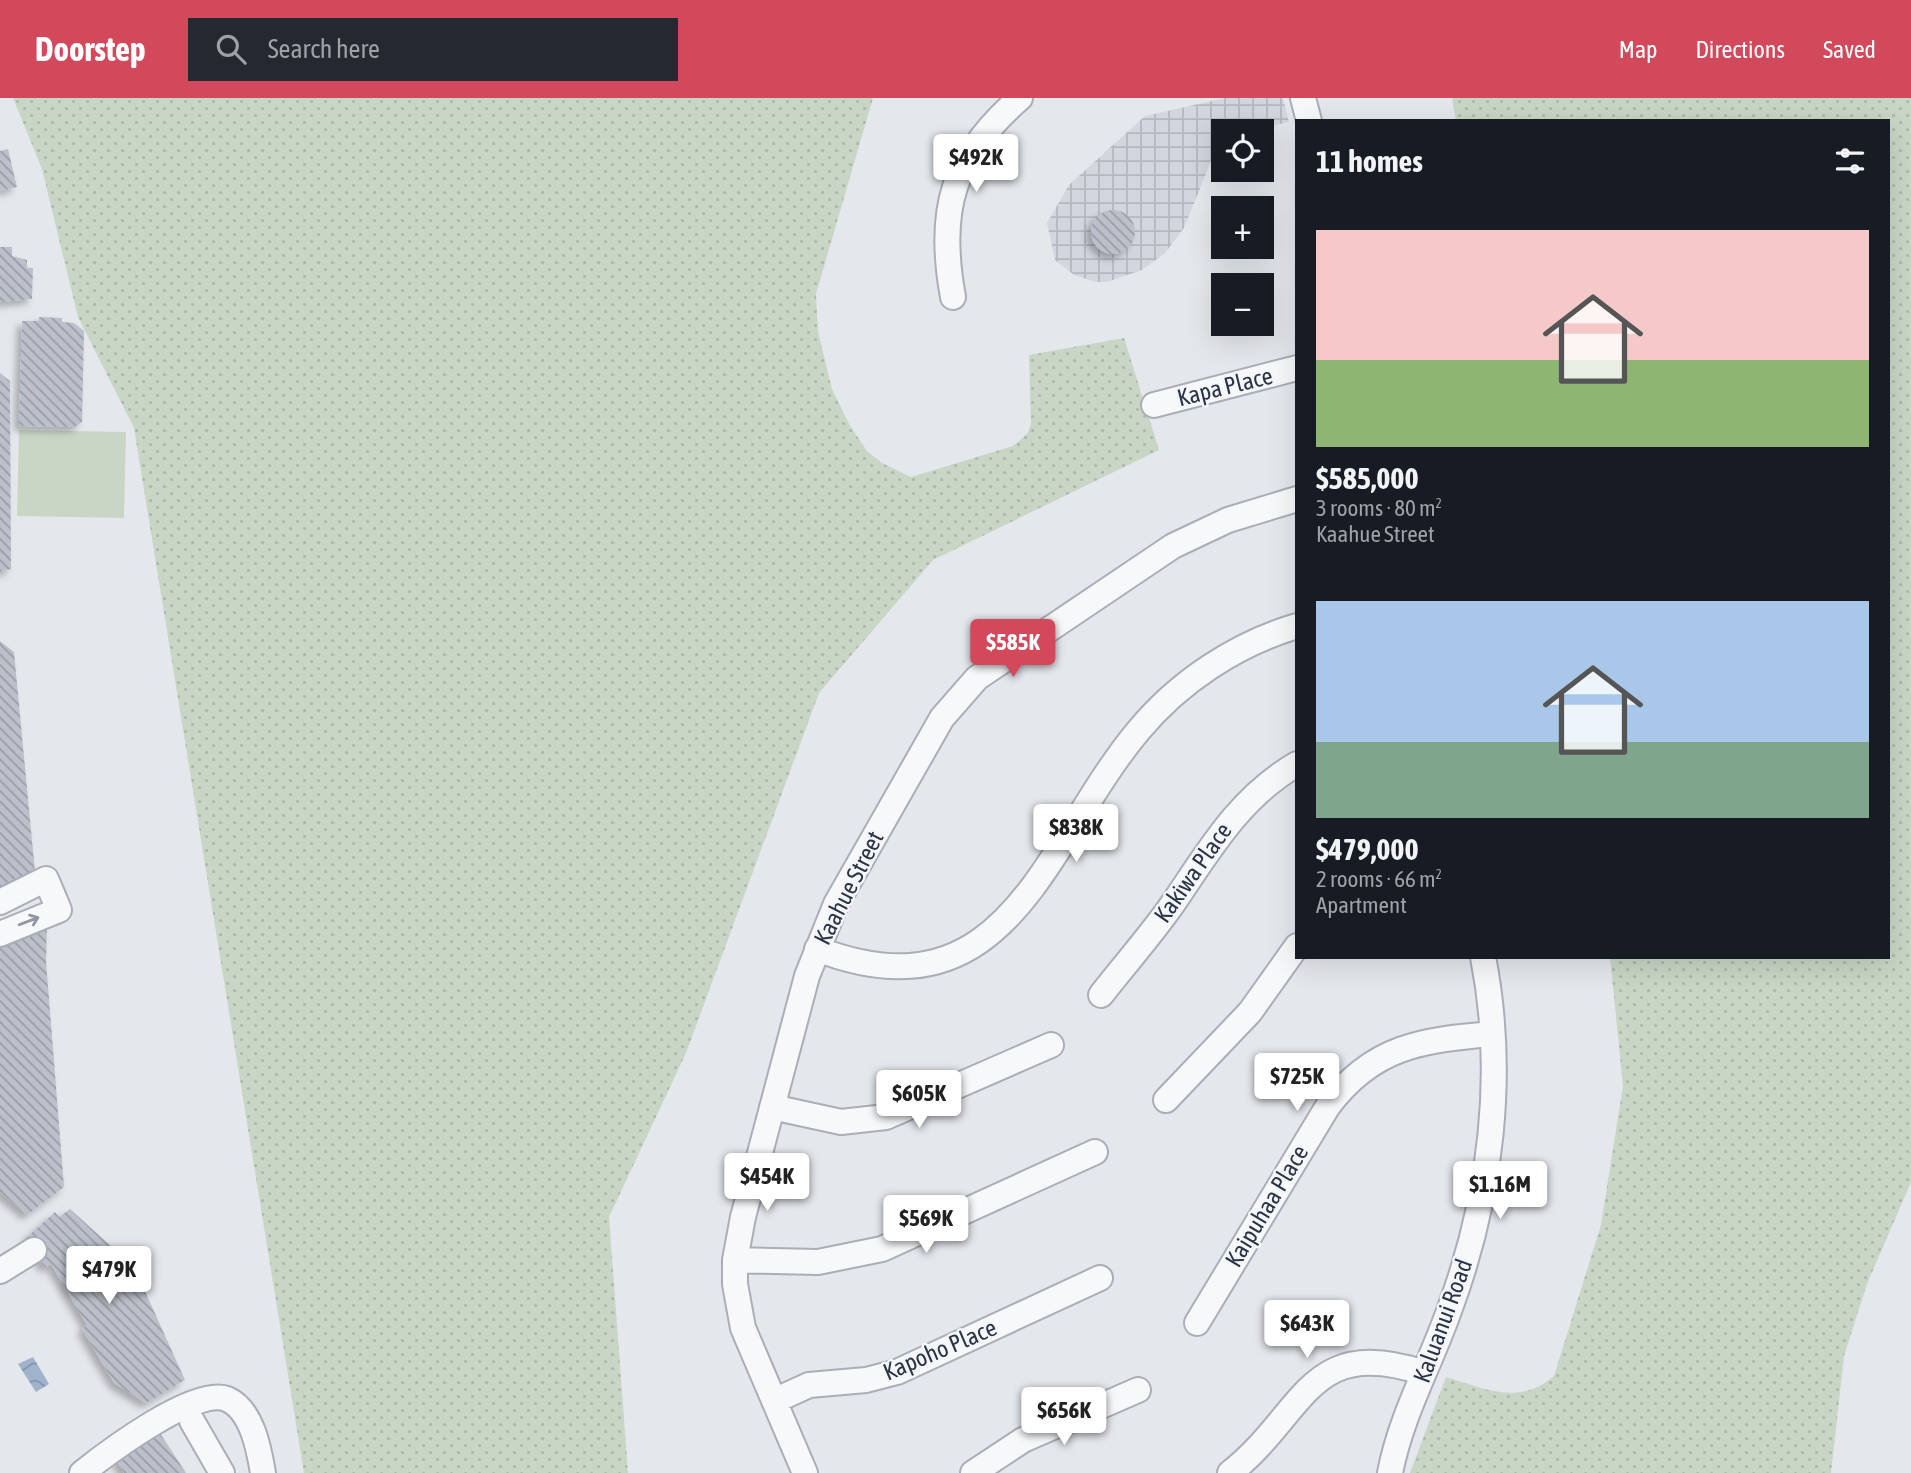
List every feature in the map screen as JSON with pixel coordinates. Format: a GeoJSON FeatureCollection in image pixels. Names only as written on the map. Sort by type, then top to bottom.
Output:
{"type":"FeatureCollection","features":[{"type":"Feature","properties":{"kind":"street"},"geometry":{"type":"LineString","coordinates":[[953,297],[945,239],[947,212],[955,186],[965,160],[980,137],[1020,98]]}},
{"type":"Feature","properties":{"kind":"street"},"geometry":{"type":"LineString","coordinates":[[1303,98],[1308,119]]}},
{"type":"Feature","properties":{"kind":"street","name":"Kapa Place"},"geometry":{"type":"LineString","coordinates":[[1154,405],[1295,369]]}},
{"type":"Feature","properties":{"kind":"street","name":"Kaahue Street"},"geometry":{"type":"LineString","coordinates":[[805,1473],[743,1328],[736,1295],[735,1260],[743,1217],[772,1107],[817,949],[836,904],[933,733],[953,703],[977,678],[1173,546],[1228,520],[1295,500]]}},
{"type":"Feature","properties":{"kind":"street"},"geometry":{"type":"LineString","coordinates":[[817,949],[852,962],[903,966],[953,956],[988,936],[1003,924],[1030,894],[1121,754],[1159,708],[1206,670],[1231,654],[1295,627]]}},
{"type":"Feature","properties":{"kind":"street","name":"Kakiwa Place"},"geometry":{"type":"LineString","coordinates":[[1101,995],[1173,904],[1230,820],[1269,782],[1295,765]]}},
{"type":"Feature","properties":{"kind":"street"},"geometry":{"type":"LineString","coordinates":[[0,902],[46,879],[60,910],[0,934]]}},
{"type":"Feature","properties":{"kind":"street"},"geometry":{"type":"LineString","coordinates":[[1166,1100],[1250,1012],[1295,949]]}},
{"type":"Feature","properties":{"kind":"street","name":"Kaluanui Road"},"geometry":{"type":"LineString","coordinates":[[1390,1473],[1406,1417],[1462,1274],[1481,1200],[1492,1125],[1492,1034],[1483,959]]}},
{"type":"Feature","properties":{"kind":"street","name":"Kaipuhaa Place"},"geometry":{"type":"LineString","coordinates":[[1197,1323],[1328,1106],[1349,1081],[1375,1061],[1404,1047],[1436,1039],[1492,1034]]}},
{"type":"Feature","properties":{"kind":"street"},"geometry":{"type":"LineString","coordinates":[[772,1107],[841,1122],[886,1117],[1051,1045]]}},
{"type":"Feature","properties":{"kind":"street"},"geometry":{"type":"LineString","coordinates":[[735,1260],[818,1262],[882,1249],[1095,1152]]}},
{"type":"Feature","properties":{"kind":"street"},"geometry":{"type":"LineString","coordinates":[[0,1271],[34,1250]]}},
{"type":"Feature","properties":{"kind":"street","name":"Kapoho Place"},"geometry":{"type":"LineString","coordinates":[[774,1401],[809,1385],[866,1380],[897,1372],[1100,1278]]}},
{"type":"Feature","properties":{"kind":"street"},"geometry":{"type":"LineString","coordinates":[[1230,1473],[1329,1373],[1357,1362],[1377,1361],[1424,1373]]}},
{"type":"Feature","properties":{"kind":"street"},"geometry":{"type":"LineString","coordinates":[[972,1473],[1024,1440],[1138,1390]]}},
{"type":"Feature","properties":{"kind":"street"},"geometry":{"type":"LineString","coordinates":[[82,1473],[157,1421],[210,1397],[224,1398],[234,1403],[248,1419],[263,1473]]}},
{"type":"Feature","properties":{"kind":"street"},"geometry":{"type":"LineString","coordinates":[[192,1421],[222,1473]]}},
{"type":"Feature","properties":{"kind":"shaded area"},"geometry":{"type":"Polygon","coordinates":[[[1225,98],[1283,98],[1289,122],[1274,125],[1274,119],[1211,119],[1211,161],[1184,228],[1165,253],[1142,270],[1107,282],[1096,282],[1074,275],[1055,260],[1047,223],[1069,185],[1145,116],[1225,98]]]}},
{"type":"Feature","properties":{"kind":"green space"},"geometry":{"type":"Polygon","coordinates":[[[13,98],[873,98],[816,294],[818,332],[832,389],[849,424],[867,451],[882,463],[911,477],[1013,446],[1028,433],[1031,423],[1029,355],[1124,338],[1159,450],[933,560],[819,693],[686,1053],[609,1217],[628,1473],[304,1473],[134,428],[78,317],[42,169],[13,98]]]}},
{"type":"Feature","properties":{"kind":"green space"},"geometry":{"type":"Polygon","coordinates":[[[1452,98],[1911,98],[1911,1182],[1867,1284],[1844,1356],[1831,1473],[1410,1473],[1446,1377],[1489,1390],[1515,1393],[1541,1385],[1554,1376],[1601,1225],[1623,1086],[1610,959],[1890,959],[1890,119],[1456,119],[1452,98]]]}},
{"type":"Feature","properties":{"kind":"green space"},"geometry":{"type":"Polygon","coordinates":[[[19,430],[126,432],[124,518],[17,516],[19,430]]]}},
{"type":"Feature","properties":{"kind":"water"},"geometry":{"type":"Polygon","coordinates":[[[33,1357],[49,1384],[36,1392],[18,1364],[33,1357]]]}},
{"type":"Feature","properties":{"kind":"building"},"geometry":{"type":"Polygon","coordinates":[[[8,149],[17,187],[0,191],[0,151],[8,149]]]}},
{"type":"Feature","properties":{"kind":"building"},"geometry":{"type":"Polygon","coordinates":[[[1113,210],[1129,216],[1135,232],[1129,248],[1113,254],[1097,248],[1091,232],[1097,216],[1113,210]]]}},
{"type":"Feature","properties":{"kind":"building"},"geometry":{"type":"Polygon","coordinates":[[[0,247],[12,247],[12,256],[27,260],[27,268],[33,268],[32,299],[0,302],[0,247]]]}},
{"type":"Feature","properties":{"kind":"building"},"geometry":{"type":"Polygon","coordinates":[[[39,317],[62,318],[62,322],[74,323],[84,331],[82,422],[75,427],[19,426],[22,321],[39,321],[39,317]]]}},
{"type":"Feature","properties":{"kind":"building"},"geometry":{"type":"Polygon","coordinates":[[[0,373],[10,381],[11,569],[0,572],[0,373]]]}},
{"type":"Feature","properties":{"kind":"building"},"geometry":{"type":"Polygon","coordinates":[[[0,641],[14,652],[35,872],[0,893],[0,641]]]}},
{"type":"Feature","properties":{"kind":"building"},"geometry":{"type":"Polygon","coordinates":[[[47,925],[46,961],[64,1187],[27,1215],[0,1192],[0,943],[47,925]]]}},
{"type":"Feature","properties":{"kind":"building"},"geometry":{"type":"Polygon","coordinates":[[[70,1209],[134,1267],[185,1380],[146,1403],[114,1383],[82,1329],[87,1325],[51,1264],[45,1268],[26,1238],[55,1212],[59,1217],[70,1209]]]}},
{"type":"Feature","properties":{"kind":"building"},"geometry":{"type":"Polygon","coordinates":[[[158,1430],[186,1473],[124,1473],[115,1457],[158,1430]]]}}]}
